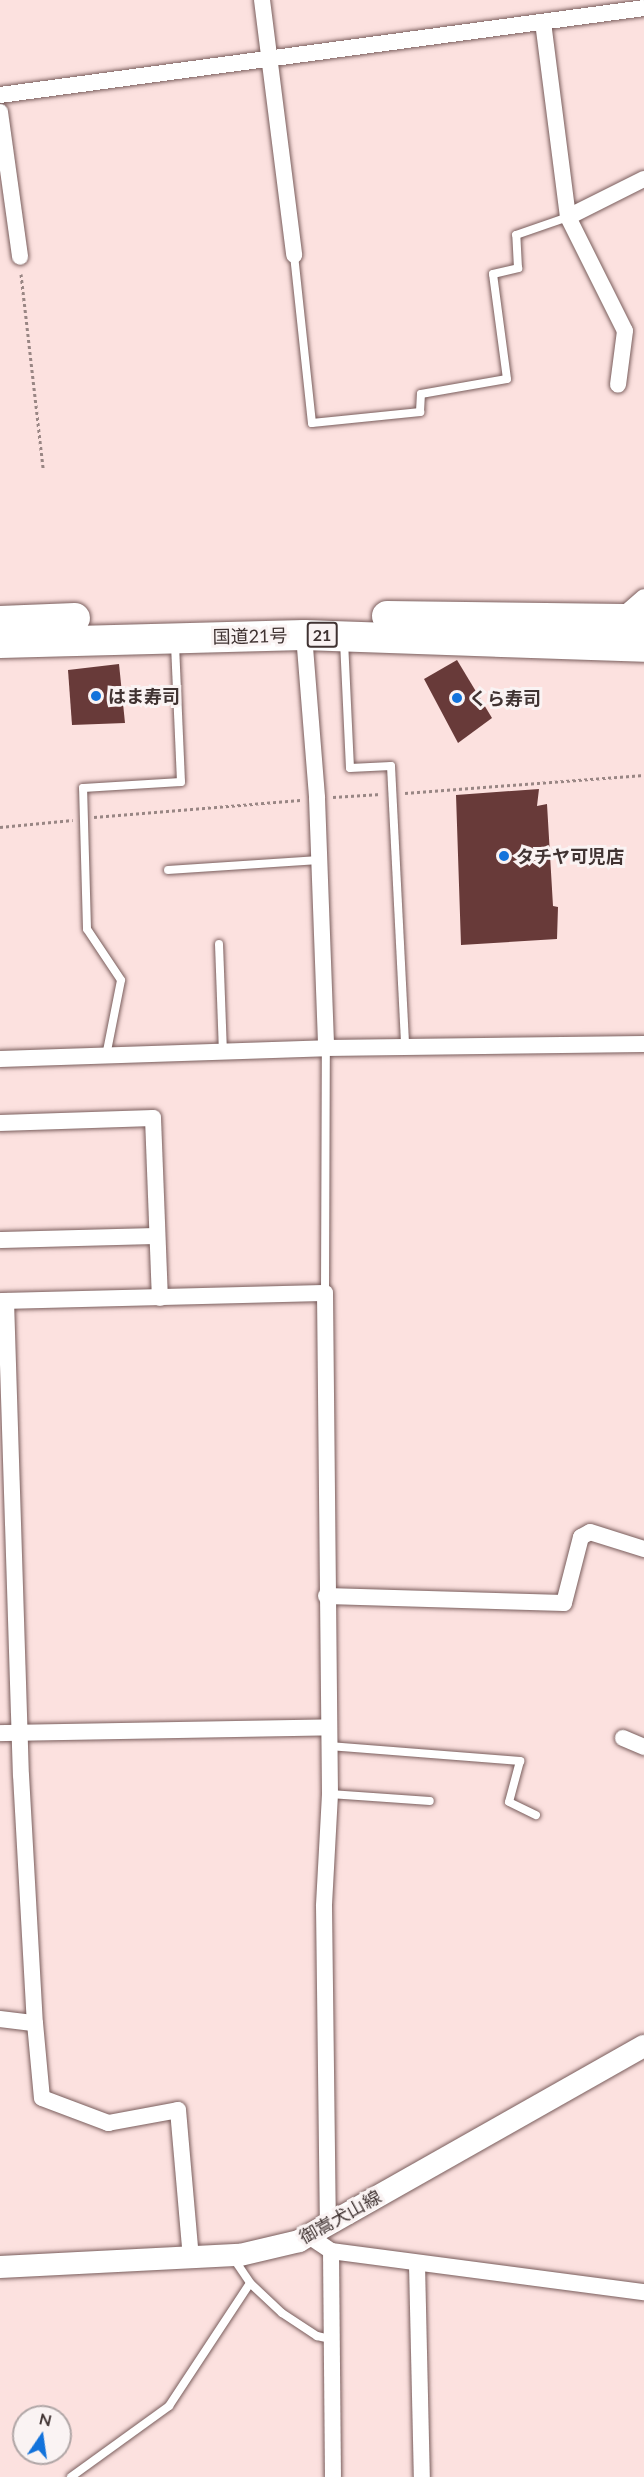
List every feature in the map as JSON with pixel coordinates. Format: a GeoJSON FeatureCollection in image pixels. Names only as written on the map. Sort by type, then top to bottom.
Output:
{"type":"FeatureCollection","features":[{"type":"Feature","properties":{"kind":"highway","name":"国道21号"},"geometry":{"type":"LineString","coordinates":[[0,621],[296,616],[633,618]]}},
{"type":"Feature","properties":{"kind":"highway","name":"国道21号"},"geometry":{"type":"LineString","coordinates":[[0,643],[175,637],[344,635],[644,646]]}},
{"type":"Feature","properties":{"kind":"main road","name":"御嵩犬山線"},"geometry":{"type":"LineString","coordinates":[[0,2267],[191,2258],[273,2249],[318,2230],[644,2046]]}},
{"type":"Feature","properties":{"kind":"street"},"geometry":{"type":"LineString","coordinates":[[262,0],[294,255]]}},
{"type":"Feature","properties":{"kind":"street"},"geometry":{"type":"LineString","coordinates":[[0,95],[644,8]]}},
{"type":"Feature","properties":{"kind":"street"},"geometry":{"type":"LineString","coordinates":[[543,22],[568,217],[622,325],[618,385]]}},
{"type":"Feature","properties":{"kind":"street"},"geometry":{"type":"LineString","coordinates":[[0,112],[20,257]]}},
{"type":"Feature","properties":{"kind":"street"},"geometry":{"type":"LineString","coordinates":[[568,217],[644,179]]}},
{"type":"Feature","properties":{"kind":"street"},"geometry":{"type":"LineString","coordinates":[[633,618],[644,597]]}},
{"type":"Feature","properties":{"kind":"street"},"geometry":{"type":"LineString","coordinates":[[304,635],[317,798],[326,1048]]}},
{"type":"Feature","properties":{"kind":"street"},"geometry":{"type":"LineString","coordinates":[[0,1059],[326,1048],[644,1044]]}},
{"type":"Feature","properties":{"kind":"street"},"geometry":{"type":"LineString","coordinates":[[0,1123],[153,1118],[160,1298]]}},
{"type":"Feature","properties":{"kind":"street"},"geometry":{"type":"LineString","coordinates":[[0,1240],[157,1236]]}},
{"type":"Feature","properties":{"kind":"street"},"geometry":{"type":"LineString","coordinates":[[191,2258],[178,2110],[108,2123],[42,2098],[35,2023],[20,1732],[3,1301],[325,1293],[326,1596],[330,1794],[324,1906],[318,2230],[331,2251],[333,2477]]}},
{"type":"Feature","properties":{"kind":"street"},"geometry":{"type":"LineString","coordinates":[[326,1596],[564,1603],[581,1537],[590,1532],[644,1550]]}},
{"type":"Feature","properties":{"kind":"street"},"geometry":{"type":"LineString","coordinates":[[0,1732],[328,1727]]}},
{"type":"Feature","properties":{"kind":"street"},"geometry":{"type":"LineString","coordinates":[[623,1738],[644,1747]]}},
{"type":"Feature","properties":{"kind":"street"},"geometry":{"type":"LineString","coordinates":[[0,2019],[35,2023]]}},
{"type":"Feature","properties":{"kind":"street"},"geometry":{"type":"LineString","coordinates":[[331,2251],[644,2292]]}},
{"type":"Feature","properties":{"kind":"street"},"geometry":{"type":"LineString","coordinates":[[417,2264],[422,2477]]}},
{"type":"Feature","properties":{"kind":"lane"},"geometry":{"type":"LineString","coordinates":[[294,255],[312,423],[420,412],[421,394],[507,379],[493,273],[518,268],[516,235],[568,217]]}},
{"type":"Feature","properties":{"kind":"lane"},"geometry":{"type":"LineString","coordinates":[[344,635],[350,768],[391,766],[405,1047]]}},
{"type":"Feature","properties":{"kind":"lane"},"geometry":{"type":"LineString","coordinates":[[106,1056],[121,980],[87,929],[83,788],[181,782],[175,637]]}},
{"type":"Feature","properties":{"kind":"lane"},"geometry":{"type":"LineString","coordinates":[[168,870],[320,860]]}},
{"type":"Feature","properties":{"kind":"lane"},"geometry":{"type":"LineString","coordinates":[[219,944],[223,1053]]}},
{"type":"Feature","properties":{"kind":"lane"},"geometry":{"type":"LineString","coordinates":[[325,1293],[326,1048]]}},
{"type":"Feature","properties":{"kind":"lane"},"geometry":{"type":"LineString","coordinates":[[328,1746],[520,1761],[509,1802],[536,1815]]}},
{"type":"Feature","properties":{"kind":"lane"},"geometry":{"type":"LineString","coordinates":[[330,1794],[430,1800]]}},
{"type":"Feature","properties":{"kind":"lane"},"geometry":{"type":"LineString","coordinates":[[232,2255],[250,2283],[282,2313],[317,2336],[330,2339]]}},
{"type":"Feature","properties":{"kind":"lane"},"geometry":{"type":"LineString","coordinates":[[71,2477],[169,2406],[250,2283]]}},
{"type":"Feature","properties":{"kind":"path"},"geometry":{"type":"LineString","coordinates":[[20,257],[43,468]]}},
{"type":"Feature","properties":{"kind":"path"},"geometry":{"type":"LineString","coordinates":[[0,827],[317,798],[644,775]]}},
{"type":"Feature","properties":{"kind":"building","name":"くら寿司"},"geometry":{"type":"Polygon","coordinates":[[[457,660],[492,718],[458,743],[424,679],[457,660]]]}},
{"type":"Feature","properties":{"kind":"building","name":"はま寿司"},"geometry":{"type":"Polygon","coordinates":[[[119,664],[125,723],[72,725],[68,670],[119,664]]]}},
{"type":"Feature","properties":{"kind":"building","name":"タチヤ可児店"},"geometry":{"type":"Polygon","coordinates":[[[539,789],[537,806],[547,804],[553,906],[558,907],[557,939],[461,945],[456,795],[539,789]]]}},
{"type":"Feature","properties":{"kind":"place","name":"はま寿司"},"geometry":{"type":"Point","coordinates":[96,696]}},
{"type":"Feature","properties":{"kind":"place","name":"くら寿司"},"geometry":{"type":"Point","coordinates":[457,698]}},
{"type":"Feature","properties":{"kind":"place","name":"タチヤ可児店"},"geometry":{"type":"Point","coordinates":[504,856]}}]}
